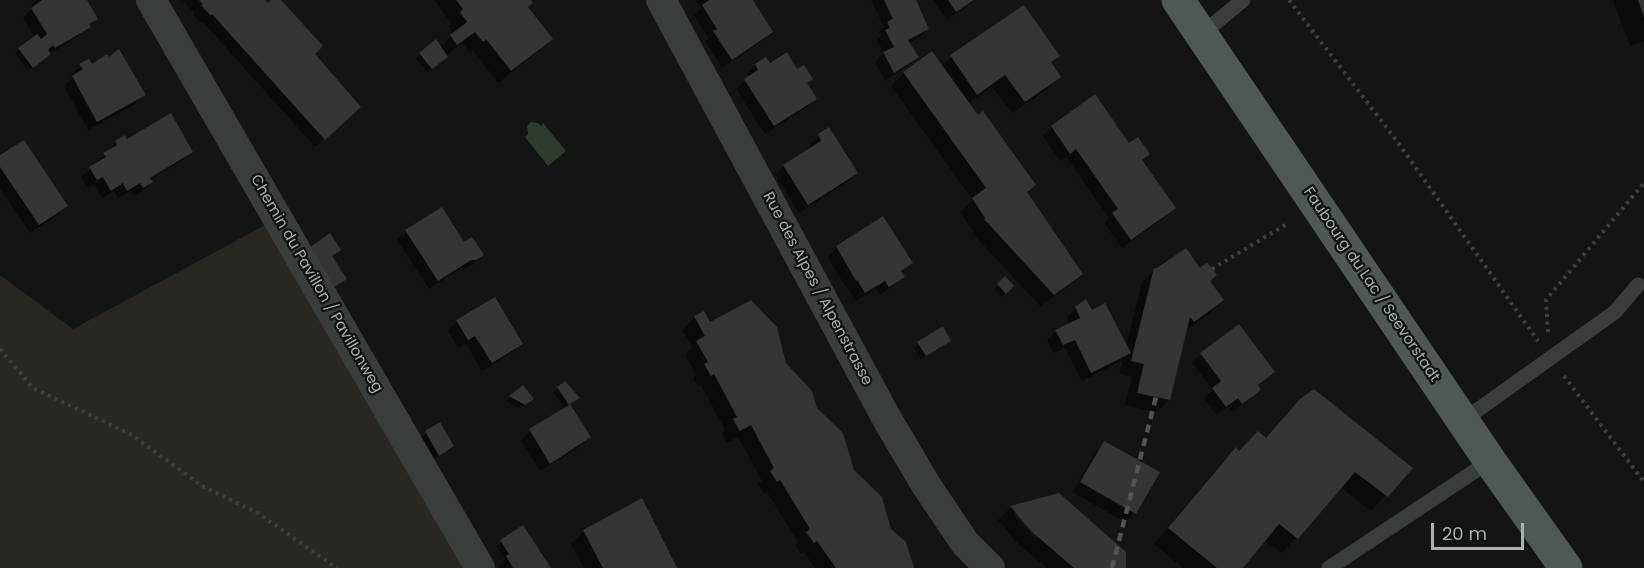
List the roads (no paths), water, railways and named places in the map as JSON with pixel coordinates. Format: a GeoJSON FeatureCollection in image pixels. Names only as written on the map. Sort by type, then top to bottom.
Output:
{"type":"FeatureCollection","features":[{"type":"Feature","properties":{"kind":"main road","name":"Faubourg du Lac / Seevorstadt"},"geometry":{"type":"LineString","coordinates":[[1178,0],[1462,421],[1566,568]]}},
{"type":"Feature","properties":{"kind":"street","name":"Chemin du Pavillon / Pavillonweg"},"geometry":{"type":"LineString","coordinates":[[151,0],[480,568]]}},
{"type":"Feature","properties":{"kind":"street","name":"Rue des Alpes / Alpenstrasse"},"geometry":{"type":"LineString","coordinates":[[661,0],[887,419],[926,485],[965,543],[990,568]]}},
{"type":"Feature","properties":{"kind":"lane"},"geometry":{"type":"LineString","coordinates":[[1202,34],[1243,0]]}},
{"type":"Feature","properties":{"kind":"lane"},"geometry":{"type":"LineString","coordinates":[[1462,421],[1615,312],[1638,285]]}},
{"type":"Feature","properties":{"kind":"lane"},"geometry":{"type":"LineString","coordinates":[[1329,568],[1490,461]]}},
{"type":"Feature","properties":{"kind":"railway"},"geometry":{"type":"LineString","coordinates":[[1112,568],[1156,397]]}}]}
